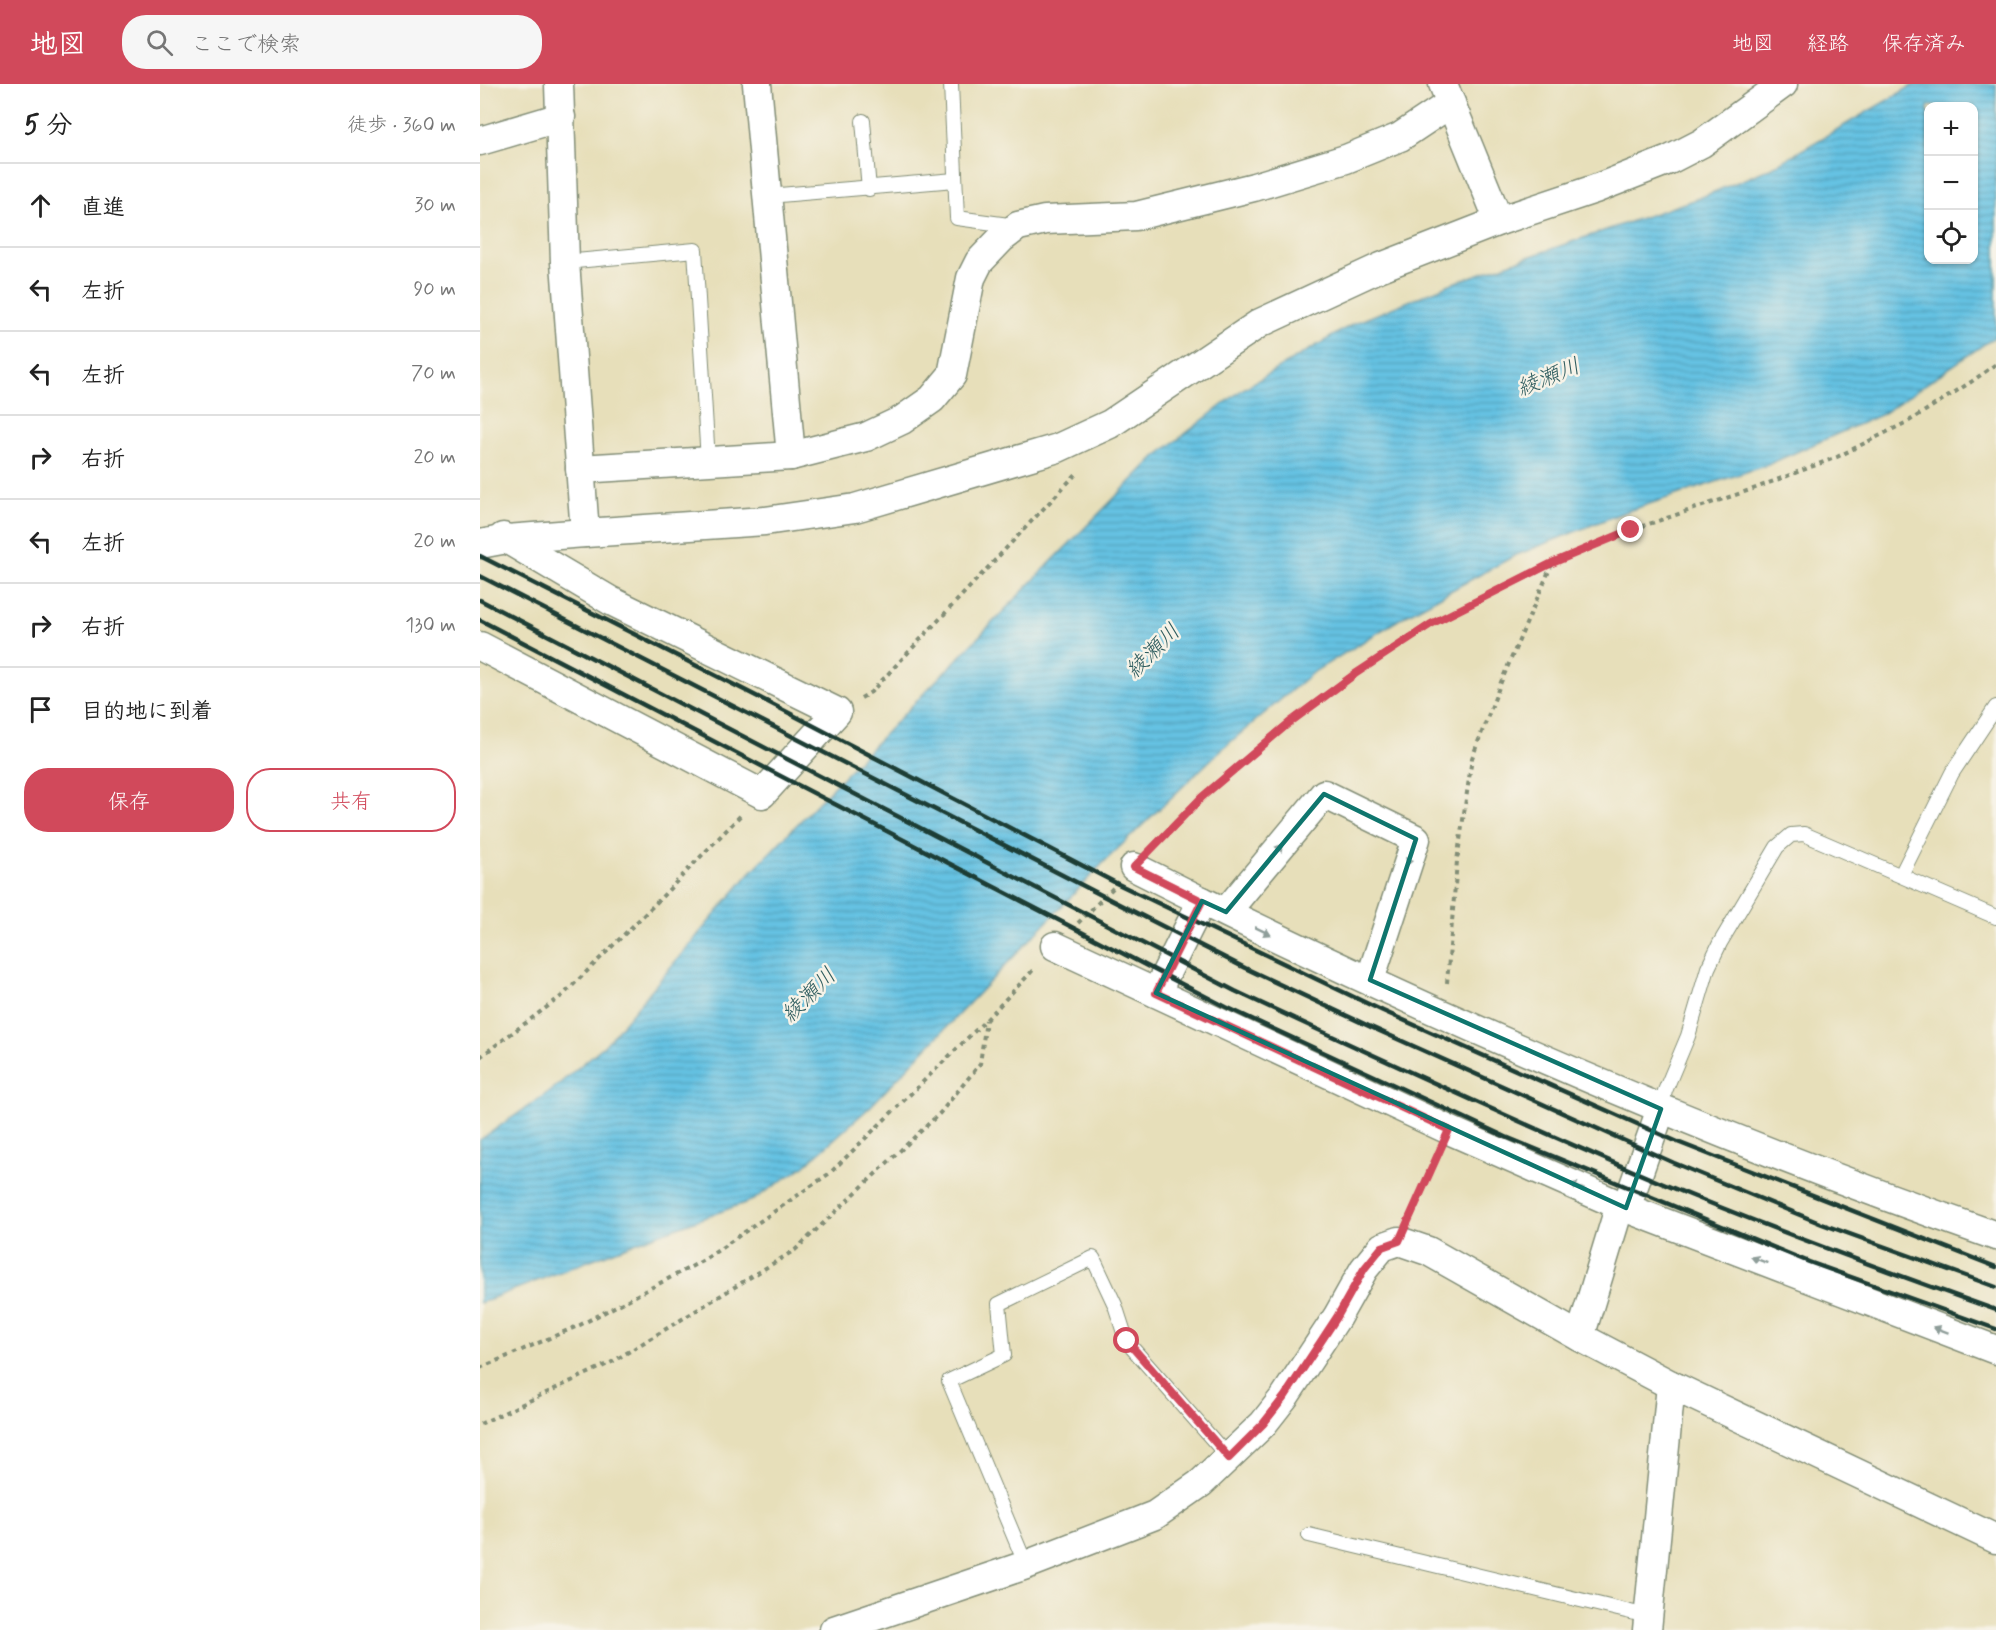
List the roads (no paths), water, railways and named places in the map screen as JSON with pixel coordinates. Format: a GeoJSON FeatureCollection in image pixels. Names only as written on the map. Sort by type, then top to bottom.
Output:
{"type":"FeatureCollection","features":[{"type":"Feature","properties":{"kind":"street"},"geometry":{"type":"LineString","coordinates":[[559,84],[565,262],[585,533]]}},
{"type":"Feature","properties":{"kind":"street"},"geometry":{"type":"LineString","coordinates":[[757,84],[791,456]]}},
{"type":"Feature","properties":{"kind":"street"},"geometry":{"type":"LineString","coordinates":[[494,542],[585,533],[765,521],[855,508],[1058,448],[1110,424],[1260,323],[1381,267],[1499,221],[1595,189],[1669,160],[1702,143],[1783,84]]}},
{"type":"Feature","properties":{"kind":"street"},"geometry":{"type":"LineString","coordinates":[[580,469],[791,456],[866,437],[902,420],[932,399],[952,375],[971,278],[979,262],[1001,238],[1018,226],[1045,220],[1136,216],[1254,187],[1346,159],[1400,137],[1447,94],[1499,221]]}},
{"type":"Feature","properties":{"kind":"street"},"geometry":{"type":"LineString","coordinates":[[480,141],[561,117]]}},
{"type":"Feature","properties":{"kind":"street"},"geometry":{"type":"LineString","coordinates":[[480,525],[494,542],[837,712],[762,794],[480,646]]}},
{"type":"Feature","properties":{"kind":"street"},"geometry":{"type":"LineString","coordinates":[[1156,993],[1214,907],[1324,794],[1416,839],[1370,980]]}},
{"type":"Feature","properties":{"kind":"street"},"geometry":{"type":"LineString","coordinates":[[1134,867],[1214,907],[1494,1038],[1661,1108],[1916,1208],[1996,1236]]}},
{"type":"Feature","properties":{"kind":"street"},"geometry":{"type":"LineString","coordinates":[[1055,946],[1449,1130],[1623,1207],[1996,1350]]}},
{"type":"Feature","properties":{"kind":"street"},"geometry":{"type":"LineString","coordinates":[[1580,1337],[1623,1207],[1661,1108]]}},
{"type":"Feature","properties":{"kind":"street"},"geometry":{"type":"LineString","coordinates":[[834,1630],[1026,1565],[1155,1515],[1201,1483],[1263,1424],[1285,1396],[1337,1317],[1364,1269],[1382,1247],[1399,1241],[1428,1251],[1580,1337],[1671,1385],[1996,1539]]}},
{"type":"Feature","properties":{"kind":"street"},"geometry":{"type":"LineString","coordinates":[[1647,1623],[1671,1385]]}},
{"type":"Feature","properties":{"kind":"lane"},"geometry":{"type":"LineString","coordinates":[[951,84],[957,218],[1018,226]]}},
{"type":"Feature","properties":{"kind":"lane"},"geometry":{"type":"LineString","coordinates":[[863,121],[869,189]]}},
{"type":"Feature","properties":{"kind":"lane"},"geometry":{"type":"LineString","coordinates":[[768,196],[955,180]]}},
{"type":"Feature","properties":{"kind":"lane"},"geometry":{"type":"LineString","coordinates":[[565,262],[695,250],[708,460]]}},
{"type":"Feature","properties":{"kind":"lane"},"geometry":{"type":"LineString","coordinates":[[1901,875],[1952,773],[1996,707]]}},
{"type":"Feature","properties":{"kind":"lane"},"geometry":{"type":"LineString","coordinates":[[1661,1108],[1665,1091],[1688,1036],[1708,968],[1720,943],[1777,847],[1791,835],[1804,834],[1996,917]]}},
{"type":"Feature","properties":{"kind":"lane"},"geometry":{"type":"LineString","coordinates":[[1026,1565],[949,1381],[1004,1355],[999,1304],[1093,1258],[1115,1305],[1127,1341],[1229,1458]]}},
{"type":"Feature","properties":{"kind":"lane"},"geometry":{"type":"LineString","coordinates":[[1309,1534],[1647,1623]]}},
{"type":"Feature","properties":{"kind":"water","name":"綾瀬川"},"geometry":{"type":"Polygon","coordinates":[[[1915,84],[1996,84],[1996,336],[1882,414],[1767,465],[1622,513],[1514,556],[1408,614],[1312,673],[1221,750],[1106,860],[870,1107],[804,1166],[753,1200],[480,1303],[480,1140],[553,1089],[605,1045],[750,873],[1155,457],[1243,389],[1353,324],[1453,283],[1702,197],[1771,168],[1915,84]]]}},
{"type":"Feature","properties":{"kind":"railway"},"geometry":{"type":"LineString","coordinates":[[480,556],[766,701],[1116,883],[1383,1011],[1680,1143],[1996,1267]]}},
{"type":"Feature","properties":{"kind":"railway"},"geometry":{"type":"LineString","coordinates":[[480,576],[1245,968],[1674,1163],[1822,1224],[1996,1287]]}},
{"type":"Feature","properties":{"kind":"railway"},"geometry":{"type":"LineString","coordinates":[[480,600],[1235,991],[1447,1089],[1661,1183],[1827,1249],[1996,1310]]}},
{"type":"Feature","properties":{"kind":"railway"},"geometry":{"type":"LineString","coordinates":[[480,620],[1226,1007],[1506,1137],[1809,1262],[1996,1329]]}}]}
